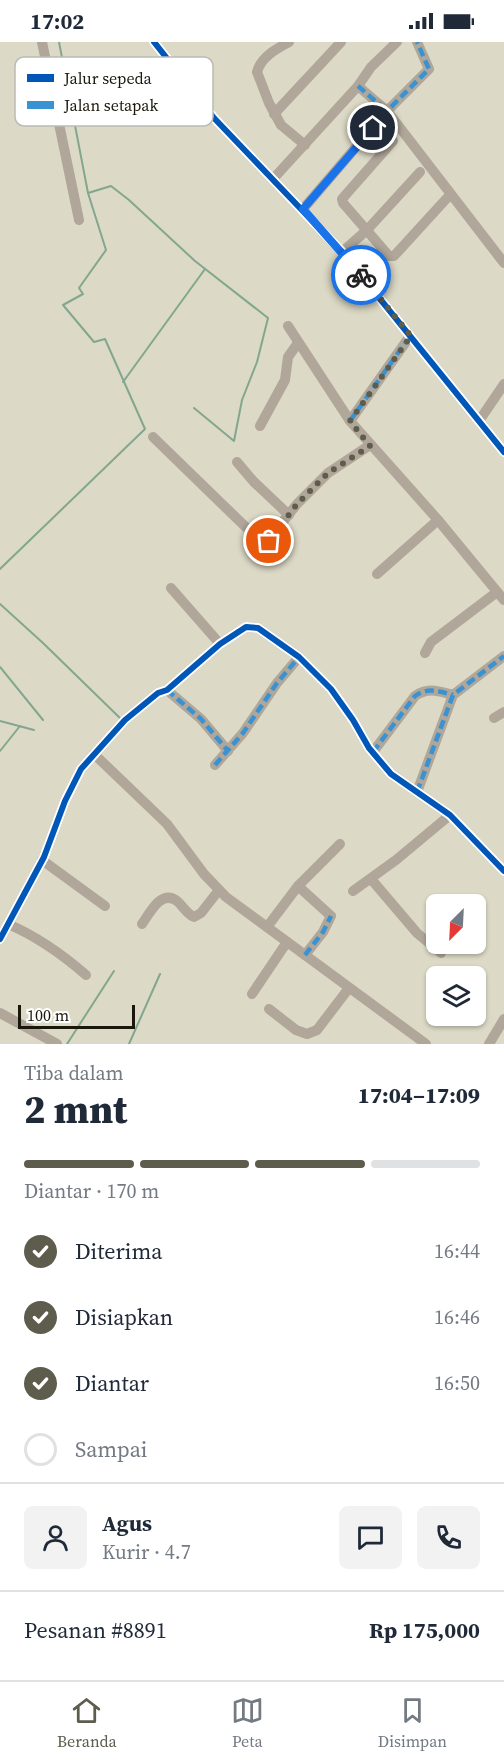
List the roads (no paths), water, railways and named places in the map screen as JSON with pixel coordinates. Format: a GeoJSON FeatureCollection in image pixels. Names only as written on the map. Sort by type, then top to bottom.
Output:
{"type":"FeatureCollection","features":[{"type":"Feature","properties":{"kind":"street"},"geometry":{"type":"LineString","coordinates":[[42,42],[45,57]]}},
{"type":"Feature","properties":{"kind":"street"},"geometry":{"type":"LineString","coordinates":[[154,42],[166,57]]}},
{"type":"Feature","properties":{"kind":"street"},"geometry":{"type":"LineString","coordinates":[[289,42],[272,51],[257,70],[274,114],[281,125],[304,145]]}},
{"type":"Feature","properties":{"kind":"street"},"geometry":{"type":"LineString","coordinates":[[274,114],[341,42]]}},
{"type":"Feature","properties":{"kind":"street"},"geometry":{"type":"LineString","coordinates":[[273,179],[358,86],[371,67],[397,42]]}},
{"type":"Feature","properties":{"kind":"street"},"geometry":{"type":"LineString","coordinates":[[303,209],[387,111],[429,69],[417,42]]}},
{"type":"Feature","properties":{"kind":"street"},"geometry":{"type":"LineString","coordinates":[[358,86],[387,111],[503,258]]}},
{"type":"Feature","properties":{"kind":"street"},"geometry":{"type":"LineString","coordinates":[[213,117],[342,252],[504,452]]}},
{"type":"Feature","properties":{"kind":"street"},"geometry":{"type":"LineString","coordinates":[[59,126],[79,220]]}},
{"type":"Feature","properties":{"kind":"street"},"geometry":{"type":"LineString","coordinates":[[393,141],[342,197],[343,203],[389,256],[393,257],[447,198]]}},
{"type":"Feature","properties":{"kind":"street"},"geometry":{"type":"LineString","coordinates":[[342,252],[367,230],[420,172]]}},
{"type":"Feature","properties":{"kind":"street"},"geometry":{"type":"LineString","coordinates":[[288,326],[350,421],[438,520],[500,596],[431,642],[425,653]]}},
{"type":"Feature","properties":{"kind":"street"},"geometry":{"type":"LineString","coordinates":[[350,421],[411,336]]}},
{"type":"Feature","properties":{"kind":"street"},"geometry":{"type":"LineString","coordinates":[[260,426],[285,380],[288,357],[298,343]]}},
{"type":"Feature","properties":{"kind":"street"},"geometry":{"type":"LineString","coordinates":[[479,421],[504,384]]}},
{"type":"Feature","properties":{"kind":"street"},"geometry":{"type":"LineString","coordinates":[[153,437],[259,540],[266,543],[297,504],[328,473],[370,446]]}},
{"type":"Feature","properties":{"kind":"street"},"geometry":{"type":"LineString","coordinates":[[237,462],[254,482],[289,515]]}},
{"type":"Feature","properties":{"kind":"street"},"geometry":{"type":"LineString","coordinates":[[377,574],[438,520]]}},
{"type":"Feature","properties":{"kind":"street"},"geometry":{"type":"LineString","coordinates":[[171,588],[220,645]]}},
{"type":"Feature","properties":{"kind":"street"},"geometry":{"type":"LineString","coordinates":[[0,939],[42,860],[65,801],[81,769],[125,720],[158,693],[167,690],[220,645],[246,627],[258,628],[299,657],[331,689],[354,720],[373,752],[391,774],[450,815],[504,871]]}},
{"type":"Feature","properties":{"kind":"street"},"geometry":{"type":"LineString","coordinates":[[417,792],[453,695],[504,656]]}},
{"type":"Feature","properties":{"kind":"street"},"geometry":{"type":"LineString","coordinates":[[215,765],[243,734],[276,683],[299,657]]}},
{"type":"Feature","properties":{"kind":"street"},"geometry":{"type":"LineString","coordinates":[[373,752],[415,696],[422,691],[428,689],[453,695]]}},
{"type":"Feature","properties":{"kind":"street"},"geometry":{"type":"LineString","coordinates":[[167,690],[201,719],[228,751]]}},
{"type":"Feature","properties":{"kind":"street"},"geometry":{"type":"LineString","coordinates":[[494,718],[504,712]]}},
{"type":"Feature","properties":{"kind":"street"},"geometry":{"type":"LineString","coordinates":[[94,754],[167,824],[219,891],[426,1044]]}},
{"type":"Feature","properties":{"kind":"street"},"geometry":{"type":"LineString","coordinates":[[353,891],[450,815]]}},
{"type":"Feature","properties":{"kind":"street"},"geometry":{"type":"LineString","coordinates":[[267,927],[298,886],[340,844]]}},
{"type":"Feature","properties":{"kind":"street"},"geometry":{"type":"LineString","coordinates":[[42,860],[105,906]]}},
{"type":"Feature","properties":{"kind":"street"},"geometry":{"type":"LineString","coordinates":[[371,879],[426,940]]}},
{"type":"Feature","properties":{"kind":"street"},"geometry":{"type":"LineString","coordinates":[[298,886],[330,915],[323,932],[305,955]]}},
{"type":"Feature","properties":{"kind":"street"},"geometry":{"type":"LineString","coordinates":[[142,924],[163,898],[176,900],[194,917],[201,913],[219,891]]}},
{"type":"Feature","properties":{"kind":"street"},"geometry":{"type":"LineString","coordinates":[[8,924],[29,933],[56,950],[86,975]]}},
{"type":"Feature","properties":{"kind":"street"},"geometry":{"type":"LineString","coordinates":[[252,994],[287,942]]}},
{"type":"Feature","properties":{"kind":"street"},"geometry":{"type":"LineString","coordinates":[[269,1009],[296,1030],[308,1034],[317,1030],[349,988]]}},
{"type":"Feature","properties":{"kind":"street"},"geometry":{"type":"LineString","coordinates":[[0,1013],[57,1044]]}},
{"type":"Feature","properties":{"kind":"street"},"geometry":{"type":"LineString","coordinates":[[489,1044],[504,1019]]}},
{"type":"Feature","properties":{"kind":"waterway"},"geometry":{"type":"LineString","coordinates":[[59,42],[62,57]]}},
{"type":"Feature","properties":{"kind":"waterway"},"geometry":{"type":"LineString","coordinates":[[75,126],[88,193]]}},
{"type":"Feature","properties":{"kind":"waterway"},"geometry":{"type":"LineString","coordinates":[[0,569],[145,429],[105,339],[94,342],[63,305],[83,294],[79,288],[106,250],[88,193],[111,186],[195,261],[268,318],[257,362],[242,400],[234,441],[194,408]]}},
{"type":"Feature","properties":{"kind":"waterway"},"geometry":{"type":"LineString","coordinates":[[123,382],[205,269]]}},
{"type":"Feature","properties":{"kind":"waterway"},"geometry":{"type":"LineString","coordinates":[[0,604],[122,720]]}},
{"type":"Feature","properties":{"kind":"waterway"},"geometry":{"type":"LineString","coordinates":[[0,667],[43,720]]}},
{"type":"Feature","properties":{"kind":"waterway"},"geometry":{"type":"LineString","coordinates":[[0,721],[34,730]]}},
{"type":"Feature","properties":{"kind":"waterway"},"geometry":{"type":"LineString","coordinates":[[0,751],[20,726]]}},
{"type":"Feature","properties":{"kind":"waterway"},"geometry":{"type":"LineString","coordinates":[[67,1044],[114,971]]}},
{"type":"Feature","properties":{"kind":"waterway"},"geometry":{"type":"LineString","coordinates":[[129,1044],[160,974]]}}]}
